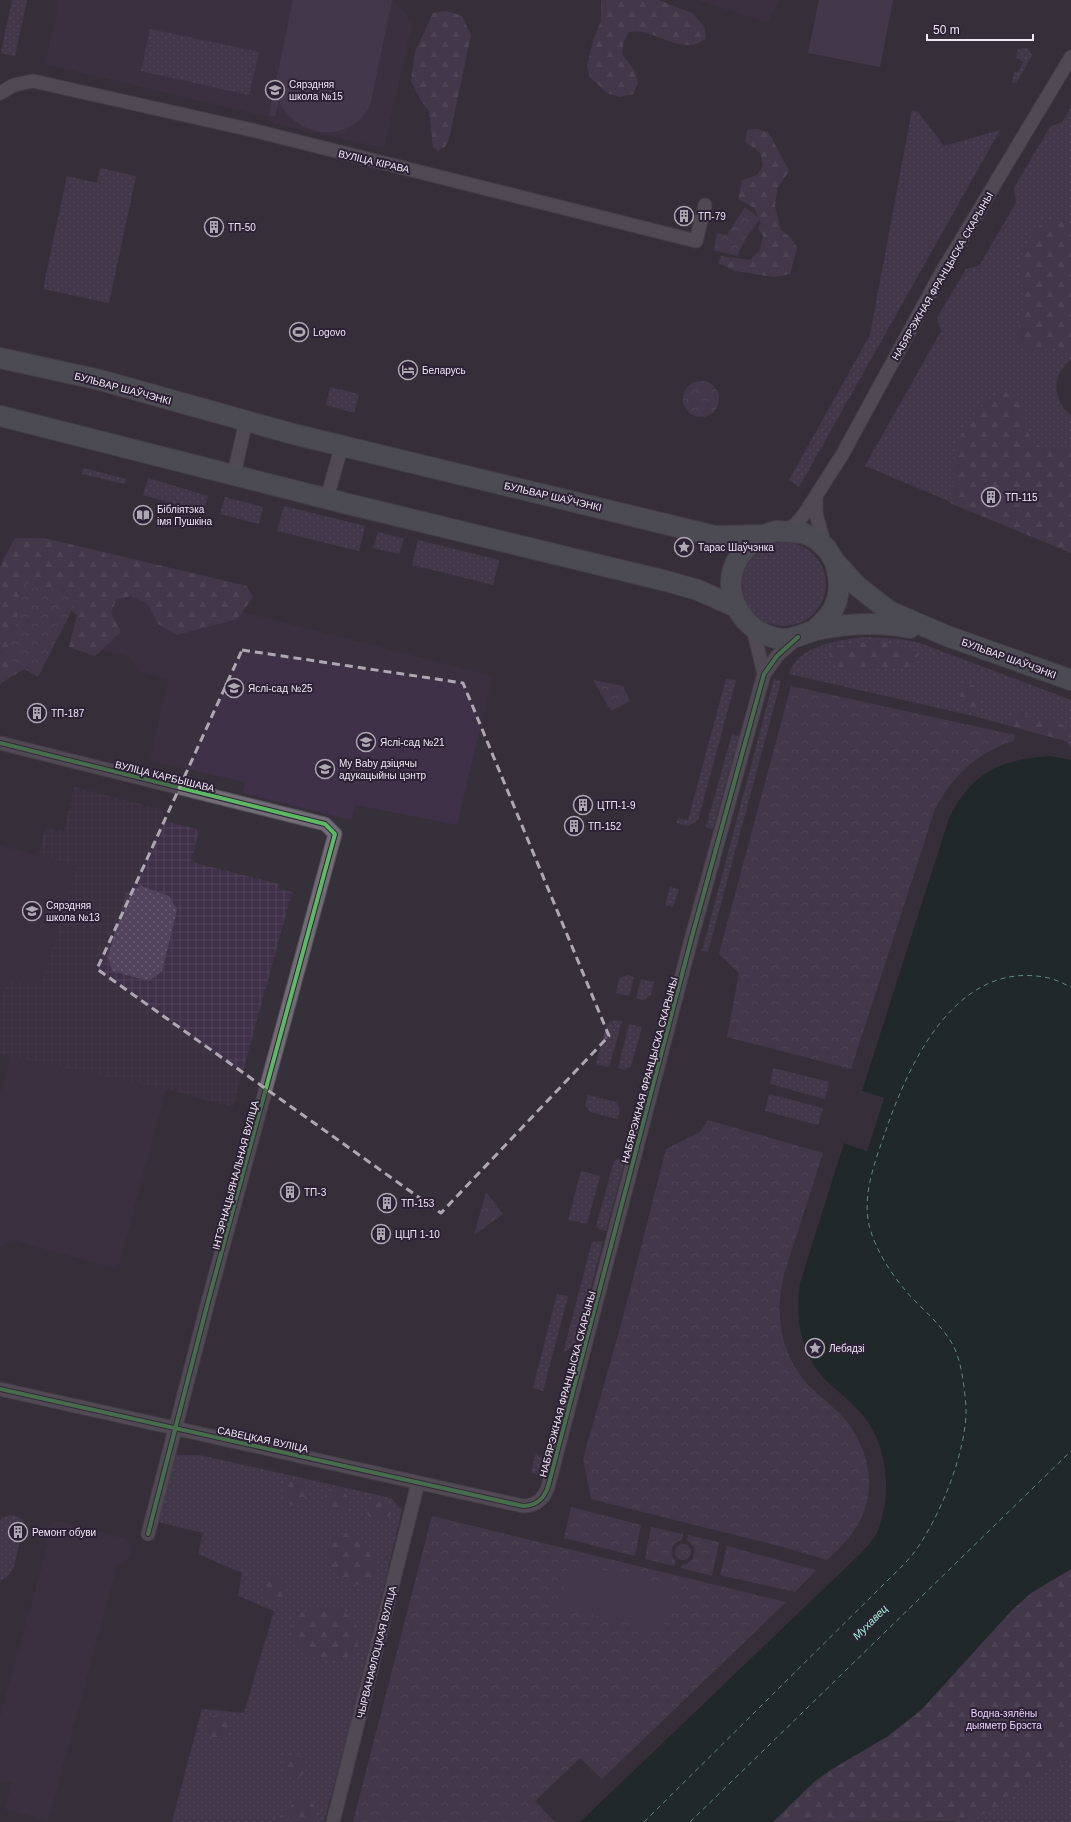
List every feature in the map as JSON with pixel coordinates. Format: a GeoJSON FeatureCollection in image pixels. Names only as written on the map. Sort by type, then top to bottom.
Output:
{"type":"FeatureCollection","features":[{"type":"Feature","properties":{"kind":"main road","name":"БУЛЬВАР ШАЎЧЭНКІ"},"geometry":{"type":"LineString","coordinates":[[0,358],[100,380],[246,421],[715,536],[764,535]]}},
{"type":"Feature","properties":{"kind":"main road"},"geometry":{"type":"LineString","coordinates":[[0,416],[666,581],[698,590],[736,607]]}},
{"type":"Feature","properties":{"kind":"main road","name":"БУЛЬВАР ШАЎЧЭНКІ"},"geometry":{"type":"LineString","coordinates":[[947,636],[888,624],[857,624],[782,639],[767,636],[754,629],[743,619],[736,607],[731,590],[732,573],[738,557],[749,544],[764,535],[776,531],[803,533],[816,539],[856,585],[889,611],[947,636],[1071,680]]}},
{"type":"Feature","properties":{"kind":"main road"},"geometry":{"type":"LineString","coordinates":[[806,634],[824,623],[832,613],[837,601],[840,587],[839,574],[831,555]]}},
{"type":"Feature","properties":{"kind":"street","name":"НАБЯРЭЖНАЯ ФРАНЦЫСКА СКАРЫНЫ"},"geometry":{"type":"LineString","coordinates":[[786,531],[796,524],[816,497],[842,455],[940,275],[1071,57]]}},
{"type":"Feature","properties":{"kind":"street","name":"ВУЛІЦА КІРАВА"},"geometry":{"type":"LineString","coordinates":[[0,93],[14,85],[33,81],[256,132],[696,241],[705,205]]}},
{"type":"Feature","properties":{"kind":"street"},"geometry":{"type":"LineString","coordinates":[[234,474],[246,421]]}},
{"type":"Feature","properties":{"kind":"street"},"geometry":{"type":"LineString","coordinates":[[327,498],[342,445]]}},
{"type":"Feature","properties":{"kind":"street"},"geometry":{"type":"LineString","coordinates":[[816,497],[816,514],[831,555]]}},
{"type":"Feature","properties":{"kind":"street","name":"НАБЯРЭЖНАЯ ФРАНЦЫСКА СКАРЫНЫ"},"geometry":{"type":"LineString","coordinates":[[754,629],[764,674]]}},
{"type":"Feature","properties":{"kind":"street","name":"НАБЯРЭЖНАЯ ФРАНЦЫСКА СКАРЫНЫ"},"geometry":{"type":"LineString","coordinates":[[523,1506],[536,1503],[548,1489],[690,946],[764,674],[777,656],[806,634]]}},
{"type":"Feature","properties":{"kind":"street","name":"ВУЛІЦА КАРБЫШАВА"},"geometry":{"type":"LineString","coordinates":[[0,743],[325,824]]}},
{"type":"Feature","properties":{"kind":"street","name":"ІНТЭРНАЦЫЯНАЛЬНАЯ ВУЛІЦА"},"geometry":{"type":"LineString","coordinates":[[148,1534],[209,1298],[329,863],[335,834],[325,824]]}},
{"type":"Feature","properties":{"kind":"street","name":"САВЕЦКАЯ ВУЛІЦА"},"geometry":{"type":"LineString","coordinates":[[0,1389],[328,1461],[523,1506]]}},
{"type":"Feature","properties":{"kind":"street","name":"ЧЫРВАНАФЛОЦКАЯ ВУЛІЦА"},"geometry":{"type":"LineString","coordinates":[[333,1822],[418,1483]]}},
{"type":"Feature","properties":{"kind":"highlighted area"},"geometry":{"type":"Polygon","coordinates":[[[242,650],[463,683],[609,1036],[441,1213],[97,969],[242,650]]]}},
{"type":"Feature","properties":{"kind":"shaded area","name":"Сярэдняя школа №15"},"geometry":{"type":"Polygon","coordinates":[[[59,0],[395,0],[394,2],[413,21],[384,148],[275,124],[267,117],[45,64],[59,0]]]}},
{"type":"Feature","properties":{"kind":"shaded area"},"geometry":{"type":"Polygon","coordinates":[[[697,0],[779,0],[767,22],[697,0]]]}},
{"type":"Feature","properties":{"kind":"shaded area"},"geometry":{"type":"Polygon","coordinates":[[[102,578],[255,615],[493,676],[457,825],[356,805],[351,820],[243,793],[245,782],[150,761],[168,679],[139,671],[130,657],[86,646],[102,578]]]}},
{"type":"Feature","properties":{"kind":"shaded area"},"geometry":{"type":"Polygon","coordinates":[[[74,787],[163,810],[163,820],[199,830],[191,862],[279,884],[279,889],[292,892],[233,1107],[166,1089],[0,1054],[0,1008],[7,980],[41,986],[78,866],[38,855],[46,828],[64,831],[74,787]]]}},
{"type":"Feature","properties":{"kind":"shaded area","name":"Сярэдняя школа №13"},"geometry":{"type":"Polygon","coordinates":[[[0,845],[78,866],[41,987],[0,1008],[0,845]]]}},
{"type":"Feature","properties":{"kind":"shaded area"},"geometry":{"type":"Polygon","coordinates":[[[11,1056],[166,1089],[118,1269],[13,1240],[0,1246],[0,1091],[2,1091],[11,1056]]]}},
{"type":"Feature","properties":{"kind":"shaded area"},"geometry":{"type":"Polygon","coordinates":[[[60,1521],[123,1538],[128,1541],[132,1549],[127,1560],[122,1564],[117,1565],[48,1821],[5,1809],[12,1783],[0,1780],[0,1717],[48,1545],[43,1536],[44,1530],[51,1523],[60,1521]]]}},
{"type":"Feature","properties":{"kind":"green space"},"geometry":{"type":"Polygon","coordinates":[[[12,0],[27,0],[15,56],[1,53],[12,0]]]}},
{"type":"Feature","properties":{"kind":"green space"},"geometry":{"type":"Polygon","coordinates":[[[293,0],[392,0],[370,106],[361,118],[349,127],[336,131],[323,132],[310,129],[297,123],[287,113],[279,101],[275,117],[269,115],[293,0]]]}},
{"type":"Feature","properties":{"kind":"green space"},"geometry":{"type":"Polygon","coordinates":[[[601,0],[658,0],[692,13],[704,26],[706,39],[695,44],[683,45],[637,31],[629,32],[624,41],[622,54],[635,71],[638,83],[633,94],[619,97],[607,93],[590,77],[587,66],[593,41],[601,21],[601,0]]]}},
{"type":"Feature","properties":{"kind":"green space"},"geometry":{"type":"Polygon","coordinates":[[[819,0],[893,0],[880,67],[808,53],[819,0]]]}},
{"type":"Feature","properties":{"kind":"green space"},"geometry":{"type":"Polygon","coordinates":[[[446,11],[462,16],[471,35],[449,139],[445,147],[438,151],[433,147],[429,111],[420,99],[411,81],[415,52],[433,13],[446,11]]]}},
{"type":"Feature","properties":{"kind":"green space"},"geometry":{"type":"Polygon","coordinates":[[[150,29],[259,52],[249,95],[141,71],[150,29]]]}},
{"type":"Feature","properties":{"kind":"green space"},"geometry":{"type":"Polygon","coordinates":[[[1027,48],[1032,55],[1017,82],[1012,83],[1014,72],[1018,72],[1023,62],[1016,57],[1018,49],[1027,48]]]}},
{"type":"Feature","properties":{"kind":"green space"},"geometry":{"type":"Polygon","coordinates":[[[1071,107],[1071,360],[1060,374],[1056,388],[1060,402],[1071,416],[1071,552],[865,466],[941,331],[937,318],[966,269],[979,266],[1016,203],[1014,188],[1050,127],[1062,122],[1071,107]]]}},
{"type":"Feature","properties":{"kind":"green space"},"geometry":{"type":"Polygon","coordinates":[[[912,110],[918,112],[944,146],[1000,130],[799,487],[789,480],[870,335],[912,110]]]}},
{"type":"Feature","properties":{"kind":"green space"},"geometry":{"type":"Polygon","coordinates":[[[758,129],[769,133],[789,171],[777,189],[775,207],[781,230],[792,239],[797,248],[790,274],[774,277],[735,271],[718,263],[721,256],[750,260],[760,250],[763,236],[758,228],[761,224],[754,208],[738,199],[742,180],[757,175],[763,166],[760,152],[745,142],[747,130],[758,129]]]}},
{"type":"Feature","properties":{"kind":"green space"},"geometry":{"type":"Polygon","coordinates":[[[100,168],[136,176],[109,303],[43,289],[67,176],[97,183],[100,168]]]}},
{"type":"Feature","properties":{"kind":"green space"},"geometry":{"type":"Polygon","coordinates":[[[745,207],[760,219],[746,238],[737,256],[714,250],[717,233],[727,235],[745,207]]]}},
{"type":"Feature","properties":{"kind":"green space"},"geometry":{"type":"Polygon","coordinates":[[[1056,219],[1066,222],[1071,228],[1071,352],[1050,349],[1029,352],[1021,346],[1018,334],[1025,302],[1025,295],[1019,275],[1020,261],[1022,253],[1034,231],[1045,222],[1056,219]]]}},
{"type":"Feature","properties":{"kind":"green space"},"geometry":{"type":"Polygon","coordinates":[[[705,381],[714,386],[718,392],[718,406],[714,412],[705,417],[697,417],[688,412],[684,406],[683,395],[688,386],[694,382],[705,381]]]}},
{"type":"Feature","properties":{"kind":"green space"},"geometry":{"type":"Polygon","coordinates":[[[330,387],[359,394],[354,413],[326,405],[330,387]]]}},
{"type":"Feature","properties":{"kind":"green space"},"geometry":{"type":"Polygon","coordinates":[[[1006,392],[1015,396],[1023,407],[1030,437],[1034,443],[1041,447],[1053,449],[1063,449],[1071,446],[1071,553],[950,503],[953,490],[956,450],[962,433],[974,414],[989,399],[1006,392]]]}},
{"type":"Feature","properties":{"kind":"green space"},"geometry":{"type":"Polygon","coordinates":[[[83,468],[126,479],[125,484],[82,474],[83,468]]]}},
{"type":"Feature","properties":{"kind":"green space"},"geometry":{"type":"Polygon","coordinates":[[[148,478],[208,496],[203,512],[143,495],[148,478]]]}},
{"type":"Feature","properties":{"kind":"green space"},"geometry":{"type":"Polygon","coordinates":[[[225,497],[263,507],[259,524],[220,514],[225,497]]]}},
{"type":"Feature","properties":{"kind":"green space"},"geometry":{"type":"Polygon","coordinates":[[[284,506],[365,526],[359,551],[277,531],[284,506]]]}},
{"type":"Feature","properties":{"kind":"green space"},"geometry":{"type":"Polygon","coordinates":[[[378,532],[404,539],[399,554],[373,548],[378,532]]]}},
{"type":"Feature","properties":{"kind":"green space"},"geometry":{"type":"Polygon","coordinates":[[[15,538],[44,538],[247,586],[253,597],[237,619],[177,635],[158,624],[148,604],[130,596],[116,600],[111,613],[121,632],[95,656],[69,647],[77,615],[66,606],[31,665],[1,683],[0,686],[0,566],[15,538]]]}},
{"type":"Feature","properties":{"kind":"green space"},"geometry":{"type":"Polygon","coordinates":[[[418,540],[499,560],[493,585],[412,565],[418,540]]]}},
{"type":"Feature","properties":{"kind":"green space"},"geometry":{"type":"Polygon","coordinates":[[[776,542],[792,542],[808,549],[819,560],[826,576],[826,592],[823,600],[814,614],[808,619],[792,626],[776,626],[760,619],[749,608],[742,592],[742,576],[749,560],[760,549],[776,542]]]}},
{"type":"Feature","properties":{"kind":"green space"},"geometry":{"type":"Polygon","coordinates":[[[26,583],[80,594],[38,677],[6,658],[26,583]]]}},
{"type":"Feature","properties":{"kind":"green space"},"geometry":{"type":"Polygon","coordinates":[[[865,637],[901,639],[920,643],[1071,700],[1071,748],[1066,741],[974,716],[789,674],[794,664],[801,656],[810,650],[832,642],[865,637]]]}},
{"type":"Feature","properties":{"kind":"green space"},"geometry":{"type":"Polygon","coordinates":[[[865,642],[878,642],[908,647],[918,655],[917,661],[911,667],[905,668],[849,671],[835,666],[830,659],[832,651],[837,647],[865,642]]]}},
{"type":"Feature","properties":{"kind":"green space"},"geometry":{"type":"Polygon","coordinates":[[[726,679],[736,680],[698,820],[688,826],[676,823],[678,818],[688,820],[726,679]]]}},
{"type":"Feature","properties":{"kind":"green space"},"geometry":{"type":"Polygon","coordinates":[[[774,679],[781,681],[708,952],[702,951],[774,679]]]}},
{"type":"Feature","properties":{"kind":"green space"},"geometry":{"type":"Polygon","coordinates":[[[593,680],[623,686],[630,701],[611,711],[593,680]]]}},
{"type":"Feature","properties":{"kind":"green space"},"geometry":{"type":"Polygon","coordinates":[[[964,682],[973,685],[979,697],[981,704],[977,710],[970,711],[962,706],[959,689],[961,683],[964,682]]]}},
{"type":"Feature","properties":{"kind":"green space"},"geometry":{"type":"Polygon","coordinates":[[[791,686],[1015,735],[1013,741],[988,752],[967,767],[950,786],[935,809],[851,1069],[727,1037],[739,973],[719,954],[791,686]]]}},
{"type":"Feature","properties":{"kind":"green space"},"geometry":{"type":"Polygon","coordinates":[[[1014,713],[1070,726],[1071,741],[1014,727],[1010,724],[1008,718],[1014,713]]]}},
{"type":"Feature","properties":{"kind":"green space"},"geometry":{"type":"Polygon","coordinates":[[[732,734],[739,736],[713,829],[706,827],[732,734]]]}},
{"type":"Feature","properties":{"kind":"green space"},"geometry":{"type":"Polygon","coordinates":[[[141,886],[169,896],[177,910],[162,971],[149,981],[112,971],[108,957],[126,893],[141,886]]]}},
{"type":"Feature","properties":{"kind":"green space"},"geometry":{"type":"Polygon","coordinates":[[[670,887],[679,889],[673,907],[665,905],[670,887]]]}},
{"type":"Feature","properties":{"kind":"green space"},"geometry":{"type":"Polygon","coordinates":[[[627,975],[634,977],[629,996],[616,993],[619,979],[627,975]]]}},
{"type":"Feature","properties":{"kind":"green space"},"geometry":{"type":"Polygon","coordinates":[[[641,979],[654,982],[651,995],[643,1000],[636,998],[641,979]]]}},
{"type":"Feature","properties":{"kind":"green space"},"geometry":{"type":"Polygon","coordinates":[[[615,1020],[622,1021],[609,1067],[596,1064],[607,1024],[615,1020]]]}},
{"type":"Feature","properties":{"kind":"green space"},"geometry":{"type":"Polygon","coordinates":[[[629,1024],[642,1027],[631,1066],[625,1070],[618,1068],[629,1024]]]}},
{"type":"Feature","properties":{"kind":"green space"},"geometry":{"type":"Polygon","coordinates":[[[773,1068],[829,1082],[825,1099],[770,1084],[773,1068]]]}},
{"type":"Feature","properties":{"kind":"green space"},"geometry":{"type":"Polygon","coordinates":[[[769,1094],[823,1108],[818,1125],[765,1111],[769,1094]]]}},
{"type":"Feature","properties":{"kind":"green space"},"geometry":{"type":"Polygon","coordinates":[[[588,1095],[616,1102],[620,1110],[617,1119],[590,1112],[585,1105],[588,1095]]]}},
{"type":"Feature","properties":{"kind":"green space"},"geometry":{"type":"Polygon","coordinates":[[[708,1120],[823,1153],[784,1274],[781,1287],[780,1325],[786,1349],[791,1361],[807,1384],[836,1410],[851,1427],[864,1454],[868,1468],[868,1498],[864,1512],[857,1526],[827,1560],[779,1546],[591,1499],[583,1459],[624,1314],[666,1149],[700,1132],[708,1120]]]}},
{"type":"Feature","properties":{"kind":"green space"},"geometry":{"type":"Polygon","coordinates":[[[618,1159],[625,1160],[606,1231],[599,1229],[596,1226],[614,1161],[618,1159]]]}},
{"type":"Feature","properties":{"kind":"green space"},"geometry":{"type":"Polygon","coordinates":[[[581,1171],[600,1176],[587,1224],[568,1220],[581,1171]]]}},
{"type":"Feature","properties":{"kind":"green space"},"geometry":{"type":"Polygon","coordinates":[[[486,1192],[503,1214],[474,1235],[486,1192]]]}},
{"type":"Feature","properties":{"kind":"green space"},"geometry":{"type":"Polygon","coordinates":[[[592,1242],[603,1242],[576,1343],[563,1353],[592,1242]]]}},
{"type":"Feature","properties":{"kind":"green space"},"geometry":{"type":"Polygon","coordinates":[[[557,1294],[568,1296],[543,1391],[533,1388],[557,1294]]]}},
{"type":"Feature","properties":{"kind":"green space"},"geometry":{"type":"Polygon","coordinates":[[[536,1453],[545,1460],[541,1475],[531,1473],[536,1453]]]}},
{"type":"Feature","properties":{"kind":"green space"},"geometry":{"type":"Polygon","coordinates":[[[176,1455],[199,1455],[391,1498],[402,1510],[361,1684],[324,1822],[172,1822],[202,1709],[244,1713],[274,1611],[238,1596],[242,1573],[198,1554],[203,1533],[158,1522],[176,1455]]]}},
{"type":"Feature","properties":{"kind":"green space"},"geometry":{"type":"Polygon","coordinates":[[[294,1481],[303,1484],[306,1493],[303,1502],[294,1505],[285,1502],[282,1493],[285,1484],[294,1481]]]}},
{"type":"Feature","properties":{"kind":"green space"},"geometry":{"type":"Polygon","coordinates":[[[336,1489],[345,1492],[348,1501],[345,1510],[336,1513],[327,1510],[324,1501],[327,1492],[336,1489]]]}},
{"type":"Feature","properties":{"kind":"green space"},"geometry":{"type":"Polygon","coordinates":[[[379,1498],[388,1501],[391,1510],[388,1519],[379,1522],[370,1519],[367,1510],[370,1501],[379,1498]]]}},
{"type":"Feature","properties":{"kind":"green space"},"geometry":{"type":"Polygon","coordinates":[[[571,1507],[641,1525],[635,1556],[564,1538],[571,1507]]]}},
{"type":"Feature","properties":{"kind":"green space"},"geometry":{"type":"Polygon","coordinates":[[[12,1515],[24,1521],[14,1567],[8,1576],[0,1581],[0,1520],[3,1517],[12,1515]]]}},
{"type":"Feature","properties":{"kind":"green space"},"geometry":{"type":"Polygon","coordinates":[[[432,1516],[786,1602],[602,1779],[580,1758],[535,1801],[555,1822],[353,1822],[432,1516]]]}},
{"type":"Feature","properties":{"kind":"green space"},"geometry":{"type":"Polygon","coordinates":[[[651,1527],[683,1534],[682,1540],[675,1543],[671,1552],[676,1562],[674,1566],[645,1559],[651,1527]]]}},
{"type":"Feature","properties":{"kind":"green space"},"geometry":{"type":"Polygon","coordinates":[[[345,1533],[360,1538],[370,1547],[375,1558],[376,1570],[372,1579],[365,1585],[353,1584],[338,1574],[329,1562],[328,1547],[339,1535],[345,1533]]]}},
{"type":"Feature","properties":{"kind":"green space"},"geometry":{"type":"Polygon","coordinates":[[[688,1535],[719,1542],[712,1576],[681,1568],[682,1565],[688,1563],[692,1559],[694,1554],[694,1547],[687,1540],[688,1535]]]}},
{"type":"Feature","properties":{"kind":"green space"},"geometry":{"type":"Polygon","coordinates":[[[683,1544],[690,1549],[691,1552],[686,1559],[683,1560],[676,1555],[675,1552],[680,1545],[683,1544]]]}},
{"type":"Feature","properties":{"kind":"green space"},"geometry":{"type":"Polygon","coordinates":[[[727,1546],[816,1570],[795,1592],[720,1575],[727,1546]]]}},
{"type":"Feature","properties":{"kind":"green space"},"geometry":{"type":"Polygon","coordinates":[[[569,1562],[673,1585],[663,1631],[559,1607],[569,1562]]]}},
{"type":"Feature","properties":{"kind":"green space","name":"Водна-зялёны дыяметр Брэста"},"geometry":{"type":"Polygon","coordinates":[[[1071,1569],[1071,1757],[1024,1784],[990,1811],[975,1817],[957,1821],[773,1822],[814,1782],[832,1769],[888,1736],[921,1710],[1012,1610],[1031,1593],[1071,1569]]]}},
{"type":"Feature","properties":{"kind":"green space"},"geometry":{"type":"Polygon","coordinates":[[[274,1576],[283,1579],[286,1588],[283,1597],[274,1600],[265,1597],[262,1588],[265,1579],[274,1576]]]}},
{"type":"Feature","properties":{"kind":"green space"},"geometry":{"type":"Polygon","coordinates":[[[319,1606],[335,1608],[343,1611],[354,1621],[358,1628],[359,1636],[357,1645],[352,1654],[348,1657],[341,1660],[334,1660],[312,1656],[301,1651],[295,1643],[292,1634],[292,1625],[297,1617],[306,1610],[319,1606]]]}},
{"type":"Feature","properties":{"kind":"green space"},"geometry":{"type":"Polygon","coordinates":[[[218,1715],[227,1718],[230,1727],[227,1736],[218,1739],[209,1736],[206,1727],[209,1718],[218,1715]]]}},
{"type":"Feature","properties":{"kind":"green space"},"geometry":{"type":"Polygon","coordinates":[[[294,1754],[303,1757],[306,1766],[303,1775],[294,1778],[285,1775],[282,1766],[285,1757],[294,1754]]]}},
{"type":"Feature","properties":{"kind":"green space"},"geometry":{"type":"Polygon","coordinates":[[[1071,1757],[1071,1822],[952,1822],[975,1817],[1008,1797],[1024,1784],[1071,1757]]]}},
{"type":"Feature","properties":{"kind":"green space"},"geometry":{"type":"Polygon","coordinates":[[[299,1800],[312,1803],[317,1813],[316,1822],[274,1822],[293,1804],[299,1800]]]}},
{"type":"Feature","properties":{"kind":"water","name":"Мухавец"},"geometry":{"type":"Polygon","coordinates":[[[1050,756],[1071,760],[1071,1569],[1031,1593],[1012,1610],[921,1710],[888,1736],[832,1769],[814,1782],[773,1822],[580,1822],[860,1554],[870,1543],[878,1530],[885,1502],[886,1487],[883,1456],[872,1429],[864,1417],[817,1370],[807,1353],[801,1333],[798,1314],[800,1283],[844,1143],[867,1151],[884,1098],[862,1091],[949,818],[958,802],[968,789],[978,779],[990,771],[1017,760],[1050,756]]]}},
{"type":"Feature","properties":{"kind":"pier"},"geometry":{"type":"Polygon","coordinates":[[[862,1091],[884,1098],[867,1151],[844,1143],[845,1142],[866,1149],[882,1099],[861,1093],[862,1091]]]}},
{"type":"Feature","properties":{"kind":"ferry route"},"geometry":{"type":"LineString","coordinates":[[644,1822],[903,1565],[913,1554],[933,1523],[950,1483],[962,1442],[966,1406],[962,1375],[959,1359],[949,1338],[929,1314],[898,1282],[876,1245],[869,1225],[867,1213],[867,1201],[871,1176],[896,1103],[909,1074],[924,1046],[942,1020],[964,999],[989,983],[1017,976],[1049,978],[1071,987]]}},
{"type":"Feature","properties":{"kind":"ferry route"},"geometry":{"type":"LineString","coordinates":[[690,1822],[1071,1451]]}},
{"type":"Feature","properties":{"kind":"cycle path"},"geometry":{"type":"LineString","coordinates":[[0,1389],[523,1506],[528,1506],[537,1502],[546,1492],[549,1483],[691,940],[764,674],[777,656],[798,637]]}},
{"type":"Feature","properties":{"kind":"cycle path"},"geometry":{"type":"LineString","coordinates":[[0,743],[325,824],[335,834],[209,1298],[148,1534]]}},
{"type":"Feature","properties":{"kind":"place","name":"Сярэдняя школа №15"},"geometry":{"type":"Point","coordinates":[275,90]}},
{"type":"Feature","properties":{"kind":"place","name":"ТП-79"},"geometry":{"type":"Point","coordinates":[684,216]}},
{"type":"Feature","properties":{"kind":"place","name":"ТП-50"},"geometry":{"type":"Point","coordinates":[214,227]}},
{"type":"Feature","properties":{"kind":"place","name":"Logovo"},"geometry":{"type":"Point","coordinates":[299,332]}},
{"type":"Feature","properties":{"kind":"place","name":"Беларусь"},"geometry":{"type":"Point","coordinates":[408,370]}},
{"type":"Feature","properties":{"kind":"place","name":"ТП-115"},"geometry":{"type":"Point","coordinates":[991,497]}},
{"type":"Feature","properties":{"kind":"place","name":"Бібліятэка імя Пушкіна"},"geometry":{"type":"Point","coordinates":[143,515]}},
{"type":"Feature","properties":{"kind":"place","name":"Тарас Шаўчэнка"},"geometry":{"type":"Point","coordinates":[684,547]}},
{"type":"Feature","properties":{"kind":"place","name":"Яслі-сад №25"},"geometry":{"type":"Point","coordinates":[234,688]}},
{"type":"Feature","properties":{"kind":"place","name":"ТП-187"},"geometry":{"type":"Point","coordinates":[37,713]}},
{"type":"Feature","properties":{"kind":"place","name":"Яслі-сад №21"},"geometry":{"type":"Point","coordinates":[366,742]}},
{"type":"Feature","properties":{"kind":"place","name":"My Baby дзіцячы адукацыйны цэнтр"},"geometry":{"type":"Point","coordinates":[325,769]}},
{"type":"Feature","properties":{"kind":"place","name":"ЦТП-1-9"},"geometry":{"type":"Point","coordinates":[583,805]}},
{"type":"Feature","properties":{"kind":"place","name":"ТП-152"},"geometry":{"type":"Point","coordinates":[574,826]}},
{"type":"Feature","properties":{"kind":"place","name":"Сярэдняя школа №13"},"geometry":{"type":"Point","coordinates":[32,911]}},
{"type":"Feature","properties":{"kind":"place","name":"ТП-3"},"geometry":{"type":"Point","coordinates":[290,1192]}},
{"type":"Feature","properties":{"kind":"place","name":"ТП-153"},"geometry":{"type":"Point","coordinates":[387,1203]}},
{"type":"Feature","properties":{"kind":"place","name":"ЦЦП 1-10"},"geometry":{"type":"Point","coordinates":[381,1234]}},
{"type":"Feature","properties":{"kind":"place","name":"Лебядзі"},"geometry":{"type":"Point","coordinates":[815,1348]}},
{"type":"Feature","properties":{"kind":"place","name":"Ремонт обуви"},"geometry":{"type":"Point","coordinates":[18,1532]}}]}
